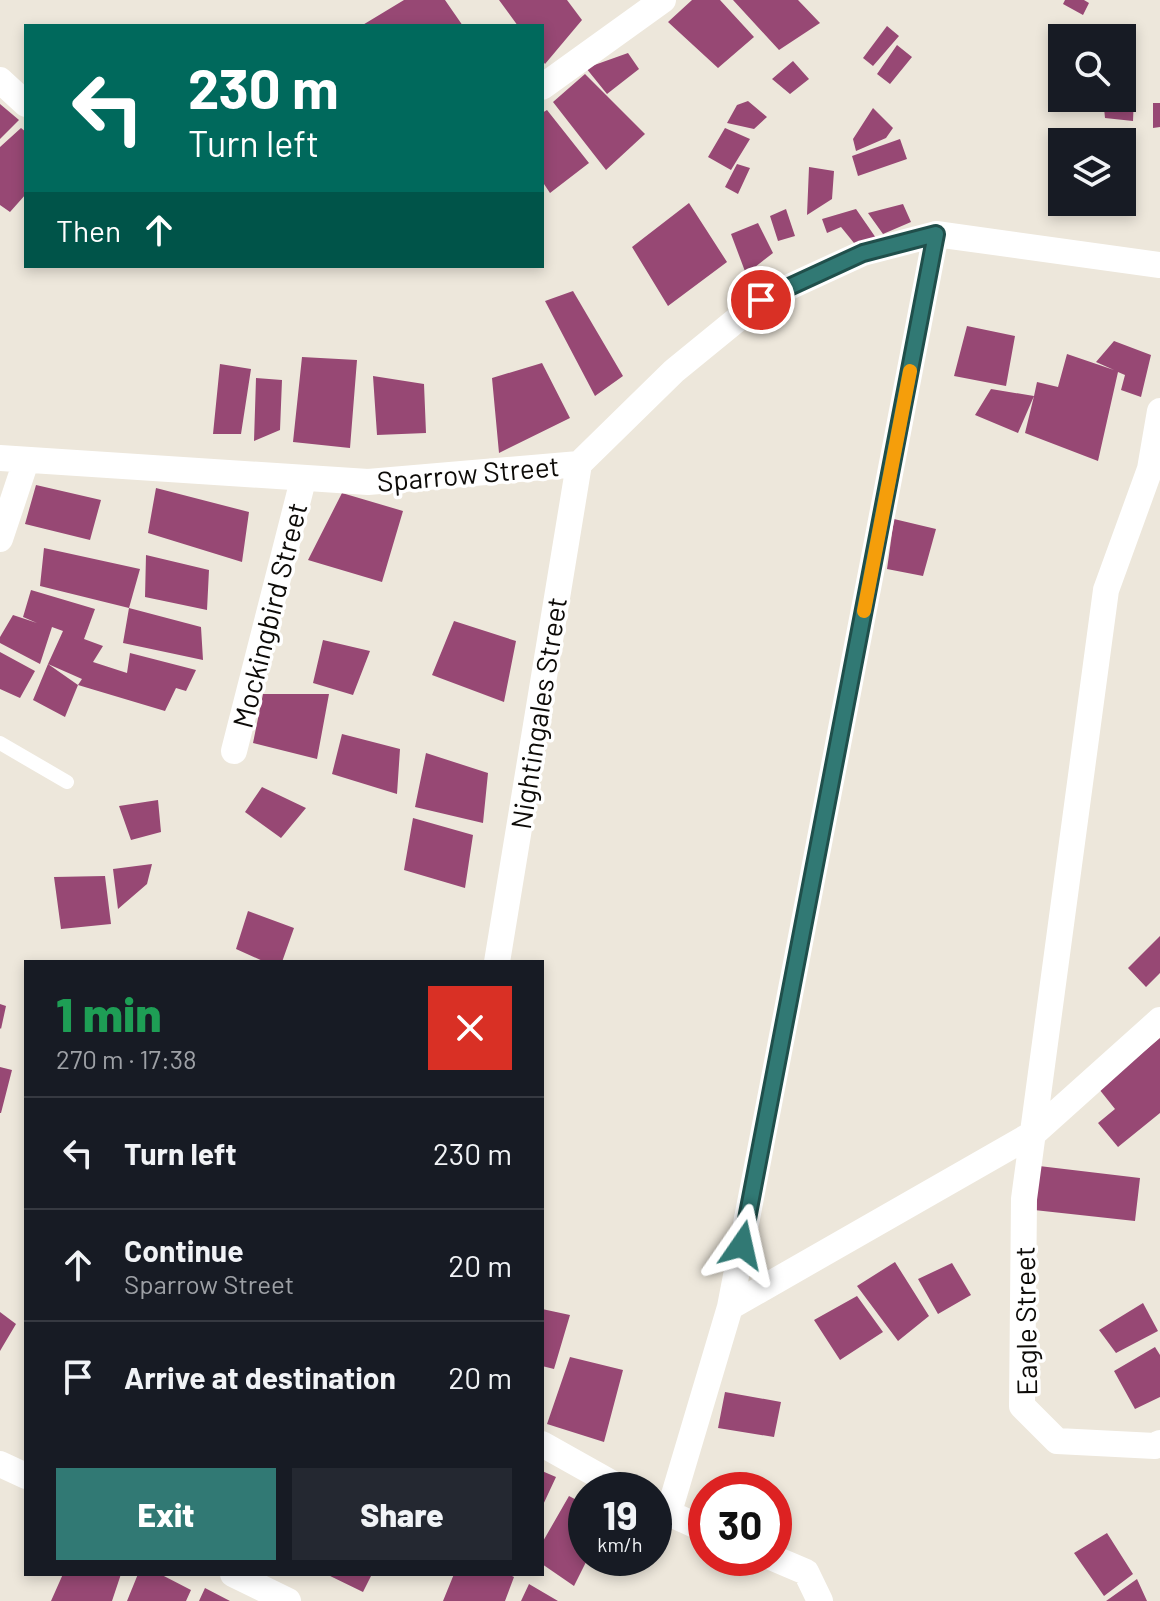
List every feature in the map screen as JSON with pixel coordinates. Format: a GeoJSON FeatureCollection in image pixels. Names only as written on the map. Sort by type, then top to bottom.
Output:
{"type":"FeatureCollection","features":[{"type":"Feature","properties":{"kind":"street"},"geometry":{"type":"LineString","coordinates":[[544,86],[663,0]]}},
{"type":"Feature","properties":{"kind":"street"},"geometry":{"type":"LineString","coordinates":[[0,80],[24,102]]}},
{"type":"Feature","properties":{"kind":"street"},"geometry":{"type":"LineString","coordinates":[[672,1478],[730,1307],[936,234],[1160,265]]}},
{"type":"Feature","properties":{"kind":"street","name":"Sparrow Street"},"geometry":{"type":"LineString","coordinates":[[13,459],[368,482],[579,464],[674,371],[761,300],[863,253],[936,234]]}},
{"type":"Feature","properties":{"kind":"street","name":"Eagle Street"},"geometry":{"type":"LineString","coordinates":[[1160,411],[1155,472],[1106,590],[1024,1199],[1022,1406],[1057,1441],[1155,1446],[1160,1443]]}},
{"type":"Feature","properties":{"kind":"street"},"geometry":{"type":"LineString","coordinates":[[0,539],[13,459]]}},
{"type":"Feature","properties":{"kind":"street","name":"Nightingales Street"},"geometry":{"type":"LineString","coordinates":[[497,960],[579,464]]}},
{"type":"Feature","properties":{"kind":"street","name":"Mockingbird Street"},"geometry":{"type":"LineString","coordinates":[[234,751],[303,480]]}},
{"type":"Feature","properties":{"kind":"street"},"geometry":{"type":"LineString","coordinates":[[730,1307],[1034,1133],[1160,1020]]}},
{"type":"Feature","properties":{"kind":"street"},"geometry":{"type":"LineString","coordinates":[[544,1445],[592,1472]]}},
{"type":"Feature","properties":{"kind":"street"},"geometry":{"type":"LineString","coordinates":[[0,1464],[24,1475]]}},
{"type":"Feature","properties":{"kind":"street"},"geometry":{"type":"LineString","coordinates":[[792,1566],[806,1572],[820,1601]]}},
{"type":"Feature","properties":{"kind":"street"},"geometry":{"type":"LineString","coordinates":[[237,1576],[288,1601]]}},
{"type":"Feature","properties":{"kind":"lane"},"geometry":{"type":"LineString","coordinates":[[0,743],[67,782]]}},
{"type":"Feature","properties":{"kind":"building"},"geometry":{"type":"Polygon","coordinates":[[[404,0],[445,0],[462,24],[364,24],[404,0]]]}},
{"type":"Feature","properties":{"kind":"building"},"geometry":{"type":"Polygon","coordinates":[[[499,0],[567,0],[582,20],[545,64],[544,24],[517,24],[499,0]]]}},
{"type":"Feature","properties":{"kind":"building"},"geometry":{"type":"Polygon","coordinates":[[[692,0],[720,0],[754,37],[718,68],[668,22],[692,0]]]}},
{"type":"Feature","properties":{"kind":"building"},"geometry":{"type":"Polygon","coordinates":[[[733,0],[798,0],[820,23],[779,50],[733,0]]]}},
{"type":"Feature","properties":{"kind":"building"},"geometry":{"type":"Polygon","coordinates":[[[1065,0],[1089,3],[1083,15],[1063,4],[1065,0]]]}},
{"type":"Feature","properties":{"kind":"building"},"geometry":{"type":"Polygon","coordinates":[[[887,26],[899,36],[873,66],[863,58],[887,26]]]}},
{"type":"Feature","properties":{"kind":"building"},"geometry":{"type":"Polygon","coordinates":[[[897,45],[912,57],[890,84],[877,74],[897,45]]]}},
{"type":"Feature","properties":{"kind":"building"},"geometry":{"type":"Polygon","coordinates":[[[628,53],[639,69],[607,94],[586,68],[628,53]]]}},
{"type":"Feature","properties":{"kind":"building"},"geometry":{"type":"Polygon","coordinates":[[[793,61],[809,79],[790,94],[772,79],[793,61]]]}},
{"type":"Feature","properties":{"kind":"building"},"geometry":{"type":"Polygon","coordinates":[[[585,74],[645,134],[606,170],[553,102],[585,74]]]}},
{"type":"Feature","properties":{"kind":"building"},"geometry":{"type":"Polygon","coordinates":[[[748,101],[767,117],[754,129],[727,123],[737,105],[748,101]]]}},
{"type":"Feature","properties":{"kind":"building"},"geometry":{"type":"Polygon","coordinates":[[[1153,103],[1160,103],[1160,127],[1153,128],[1153,103]]]}},
{"type":"Feature","properties":{"kind":"building"},"geometry":{"type":"Polygon","coordinates":[[[0,104],[19,120],[0,139],[0,104]]]}},
{"type":"Feature","properties":{"kind":"building"},"geometry":{"type":"Polygon","coordinates":[[[873,108],[893,128],[886,138],[856,151],[853,139],[873,108]]]}},
{"type":"Feature","properties":{"kind":"building"},"geometry":{"type":"Polygon","coordinates":[[[547,110],[589,163],[550,193],[544,184],[544,112],[547,110]]]}},
{"type":"Feature","properties":{"kind":"building"},"geometry":{"type":"Polygon","coordinates":[[[1104,112],[1133,112],[1133,121],[1105,118],[1104,112]]]}},
{"type":"Feature","properties":{"kind":"building"},"geometry":{"type":"Polygon","coordinates":[[[21,128],[24,130],[24,196],[10,212],[0,205],[0,147],[21,128]]]}},
{"type":"Feature","properties":{"kind":"building"},"geometry":{"type":"Polygon","coordinates":[[[725,128],[750,139],[731,170],[708,157],[725,128]]]}},
{"type":"Feature","properties":{"kind":"building"},"geometry":{"type":"Polygon","coordinates":[[[900,139],[907,159],[858,176],[852,156],[900,139]]]}},
{"type":"Feature","properties":{"kind":"building"},"geometry":{"type":"Polygon","coordinates":[[[737,164],[750,168],[738,194],[725,187],[737,164]]]}},
{"type":"Feature","properties":{"kind":"building"},"geometry":{"type":"Polygon","coordinates":[[[809,167],[834,171],[832,199],[807,215],[809,167]]]}},
{"type":"Feature","properties":{"kind":"building"},"geometry":{"type":"Polygon","coordinates":[[[689,203],[727,262],[668,306],[632,247],[689,203]]]}},
{"type":"Feature","properties":{"kind":"building"},"geometry":{"type":"Polygon","coordinates":[[[903,204],[911,222],[883,234],[868,213],[903,204]]]}},
{"type":"Feature","properties":{"kind":"building"},"geometry":{"type":"Polygon","coordinates":[[[786,209],[795,236],[778,241],[770,216],[786,209]]]}},
{"type":"Feature","properties":{"kind":"building"},"geometry":{"type":"Polygon","coordinates":[[[856,209],[876,238],[854,243],[841,227],[827,233],[822,219],[856,209]]]}},
{"type":"Feature","properties":{"kind":"building"},"geometry":{"type":"Polygon","coordinates":[[[758,223],[773,253],[746,274],[731,234],[758,223]]]}},
{"type":"Feature","properties":{"kind":"building"},"geometry":{"type":"Polygon","coordinates":[[[573,291],[623,376],[595,396],[545,301],[573,291]]]}},
{"type":"Feature","properties":{"kind":"building"},"geometry":{"type":"Polygon","coordinates":[[[967,326],[1015,336],[1006,386],[954,376],[967,326]]]}},
{"type":"Feature","properties":{"kind":"building"},"geometry":{"type":"Polygon","coordinates":[[[1114,341],[1151,355],[1141,397],[1121,390],[1125,375],[1118,372],[1098,461],[1025,433],[1037,382],[1058,387],[1067,354],[1114,370],[1096,362],[1114,341]]]}},
{"type":"Feature","properties":{"kind":"building"},"geometry":{"type":"Polygon","coordinates":[[[302,357],[357,360],[350,448],[293,442],[302,357]]]}},
{"type":"Feature","properties":{"kind":"building"},"geometry":{"type":"Polygon","coordinates":[[[542,363],[570,418],[499,453],[492,378],[542,363]]]}},
{"type":"Feature","properties":{"kind":"building"},"geometry":{"type":"Polygon","coordinates":[[[220,364],[251,369],[241,434],[213,434],[220,364]]]}},
{"type":"Feature","properties":{"kind":"building"},"geometry":{"type":"Polygon","coordinates":[[[373,376],[424,384],[426,433],[377,435],[373,376]]]}},
{"type":"Feature","properties":{"kind":"building"},"geometry":{"type":"Polygon","coordinates":[[[256,378],[282,380],[280,430],[254,441],[256,378]]]}},
{"type":"Feature","properties":{"kind":"building"},"geometry":{"type":"Polygon","coordinates":[[[991,389],[1034,396],[1018,433],[975,415],[991,389]]]}},
{"type":"Feature","properties":{"kind":"building"},"geometry":{"type":"Polygon","coordinates":[[[36,485],[101,500],[90,540],[25,524],[36,485]]]}},
{"type":"Feature","properties":{"kind":"building"},"geometry":{"type":"Polygon","coordinates":[[[156,488],[249,512],[242,562],[148,533],[156,488]]]}},
{"type":"Feature","properties":{"kind":"building"},"geometry":{"type":"Polygon","coordinates":[[[342,493],[403,511],[382,582],[308,560],[342,493]]]}},
{"type":"Feature","properties":{"kind":"building"},"geometry":{"type":"Polygon","coordinates":[[[894,519],[936,529],[923,576],[887,569],[894,519]]]}},
{"type":"Feature","properties":{"kind":"building"},"geometry":{"type":"Polygon","coordinates":[[[44,548],[140,569],[129,608],[40,586],[44,548]]]}},
{"type":"Feature","properties":{"kind":"building"},"geometry":{"type":"Polygon","coordinates":[[[146,555],[209,570],[207,610],[145,597],[146,555]]]}},
{"type":"Feature","properties":{"kind":"building"},"geometry":{"type":"Polygon","coordinates":[[[31,590],[95,609],[84,639],[103,646],[93,662],[127,673],[130,653],[196,670],[186,691],[176,688],[165,711],[78,685],[82,679],[48,664],[63,631],[52,627],[40,664],[0,643],[0,637],[13,615],[37,623],[23,617],[31,590]]]}},
{"type":"Feature","properties":{"kind":"building"},"geometry":{"type":"Polygon","coordinates":[[[129,608],[201,627],[203,660],[123,643],[129,608]]]}},
{"type":"Feature","properties":{"kind":"building"},"geometry":{"type":"Polygon","coordinates":[[[454,621],[516,641],[504,702],[432,675],[454,621]]]}},
{"type":"Feature","properties":{"kind":"building"},"geometry":{"type":"Polygon","coordinates":[[[323,640],[370,651],[353,695],[313,683],[323,640]]]}},
{"type":"Feature","properties":{"kind":"building"},"geometry":{"type":"Polygon","coordinates":[[[0,652],[35,671],[20,698],[0,689],[0,652]]]}},
{"type":"Feature","properties":{"kind":"building"},"geometry":{"type":"Polygon","coordinates":[[[48,664],[78,685],[65,717],[33,700],[48,664]]]}},
{"type":"Feature","properties":{"kind":"building"},"geometry":{"type":"Polygon","coordinates":[[[263,694],[329,694],[317,759],[253,743],[263,694]]]}},
{"type":"Feature","properties":{"kind":"building"},"geometry":{"type":"Polygon","coordinates":[[[342,734],[400,749],[397,794],[332,774],[342,734]]]}},
{"type":"Feature","properties":{"kind":"building"},"geometry":{"type":"Polygon","coordinates":[[[426,753],[488,773],[483,823],[415,807],[426,753]]]}},
{"type":"Feature","properties":{"kind":"building"},"geometry":{"type":"Polygon","coordinates":[[[262,787],[306,808],[281,838],[245,812],[262,787]]]}},
{"type":"Feature","properties":{"kind":"building"},"geometry":{"type":"Polygon","coordinates":[[[158,800],[161,832],[131,840],[119,806],[158,800]]]}},
{"type":"Feature","properties":{"kind":"building"},"geometry":{"type":"Polygon","coordinates":[[[413,818],[473,835],[465,888],[404,870],[413,818]]]}},
{"type":"Feature","properties":{"kind":"building"},"geometry":{"type":"Polygon","coordinates":[[[152,864],[147,884],[118,909],[113,869],[152,864]]]}},
{"type":"Feature","properties":{"kind":"building"},"geometry":{"type":"Polygon","coordinates":[[[105,876],[111,924],[61,929],[54,877],[105,876]]]}},
{"type":"Feature","properties":{"kind":"building"},"geometry":{"type":"Polygon","coordinates":[[[248,911],[294,928],[283,960],[261,960],[236,949],[248,911]]]}},
{"type":"Feature","properties":{"kind":"building"},"geometry":{"type":"Polygon","coordinates":[[[1160,936],[1160,973],[1146,987],[1128,968],[1160,936]]]}},
{"type":"Feature","properties":{"kind":"building"},"geometry":{"type":"Polygon","coordinates":[[[0,1004],[6,1006],[1,1029],[0,1028],[0,1004]]]}},
{"type":"Feature","properties":{"kind":"building"},"geometry":{"type":"Polygon","coordinates":[[[1160,1038],[1160,1113],[1118,1147],[1098,1123],[1115,1109],[1099,1089],[1160,1038]]]}},
{"type":"Feature","properties":{"kind":"building"},"geometry":{"type":"Polygon","coordinates":[[[0,1067],[12,1070],[1,1113],[0,1113],[0,1067]]]}},
{"type":"Feature","properties":{"kind":"building"},"geometry":{"type":"Polygon","coordinates":[[[1039,1166],[1140,1178],[1135,1221],[1034,1210],[1039,1166]]]}},
{"type":"Feature","properties":{"kind":"building"},"geometry":{"type":"Polygon","coordinates":[[[895,1262],[929,1316],[898,1341],[857,1286],[895,1262]]]}},
{"type":"Feature","properties":{"kind":"building"},"geometry":{"type":"Polygon","coordinates":[[[952,1263],[971,1295],[938,1314],[918,1279],[952,1263]]]}},
{"type":"Feature","properties":{"kind":"building"},"geometry":{"type":"Polygon","coordinates":[[[857,1296],[883,1332],[840,1360],[814,1320],[857,1296]]]}},
{"type":"Feature","properties":{"kind":"building"},"geometry":{"type":"Polygon","coordinates":[[[1143,1303],[1158,1331],[1116,1353],[1099,1330],[1143,1303]]]}},
{"type":"Feature","properties":{"kind":"building"},"geometry":{"type":"Polygon","coordinates":[[[544,1309],[570,1315],[554,1369],[544,1366],[544,1309]]]}},
{"type":"Feature","properties":{"kind":"building"},"geometry":{"type":"Polygon","coordinates":[[[0,1312],[16,1324],[0,1351],[0,1312]]]}},
{"type":"Feature","properties":{"kind":"building"},"geometry":{"type":"Polygon","coordinates":[[[1155,1347],[1160,1355],[1160,1397],[1135,1409],[1114,1371],[1155,1347]]]}},
{"type":"Feature","properties":{"kind":"building"},"geometry":{"type":"Polygon","coordinates":[[[570,1357],[623,1370],[604,1442],[547,1424],[570,1357]]]}},
{"type":"Feature","properties":{"kind":"building"},"geometry":{"type":"Polygon","coordinates":[[[725,1392],[781,1402],[774,1437],[718,1428],[725,1392]]]}},
{"type":"Feature","properties":{"kind":"building"},"geometry":{"type":"Polygon","coordinates":[[[544,1472],[556,1477],[544,1503],[544,1472]]]}},
{"type":"Feature","properties":{"kind":"building"},"geometry":{"type":"Polygon","coordinates":[[[568,1498],[568,1576],[579,1576],[574,1586],[544,1565],[544,1540],[568,1498]]]}},
{"type":"Feature","properties":{"kind":"building"},"geometry":{"type":"Polygon","coordinates":[[[1107,1533],[1133,1574],[1104,1596],[1074,1553],[1107,1533]]]}},
{"type":"Feature","properties":{"kind":"building"},"geometry":{"type":"Polygon","coordinates":[[[62,1576],[120,1576],[112,1601],[51,1601],[62,1576]]]}},
{"type":"Feature","properties":{"kind":"building"},"geometry":{"type":"Polygon","coordinates":[[[137,1576],[164,1576],[191,1590],[186,1601],[127,1601],[137,1576]]]}},
{"type":"Feature","properties":{"kind":"building"},"geometry":{"type":"Polygon","coordinates":[[[330,1576],[371,1576],[363,1592],[330,1576]]]}},
{"type":"Feature","properties":{"kind":"building"},"geometry":{"type":"Polygon","coordinates":[[[453,1576],[514,1577],[505,1601],[443,1601],[453,1576]]]}},
{"type":"Feature","properties":{"kind":"building"},"geometry":{"type":"Polygon","coordinates":[[[1137,1579],[1147,1601],[1106,1601],[1137,1579]]]}},
{"type":"Feature","properties":{"kind":"building"},"geometry":{"type":"Polygon","coordinates":[[[529,1584],[558,1601],[521,1601],[529,1584]]]}},
{"type":"Feature","properties":{"kind":"building"},"geometry":{"type":"Polygon","coordinates":[[[205,1588],[230,1601],[199,1601],[205,1588]]]}},
{"type":"Feature","properties":{"kind":"slow traffic"},"geometry":{"type":"LineString","coordinates":[[864,611],[910,371]]}},
{"type":"Feature","properties":{"kind":"route"},"geometry":{"type":"LineString","coordinates":[[742,1245],[936,234],[863,253],[761,300]]}}]}
